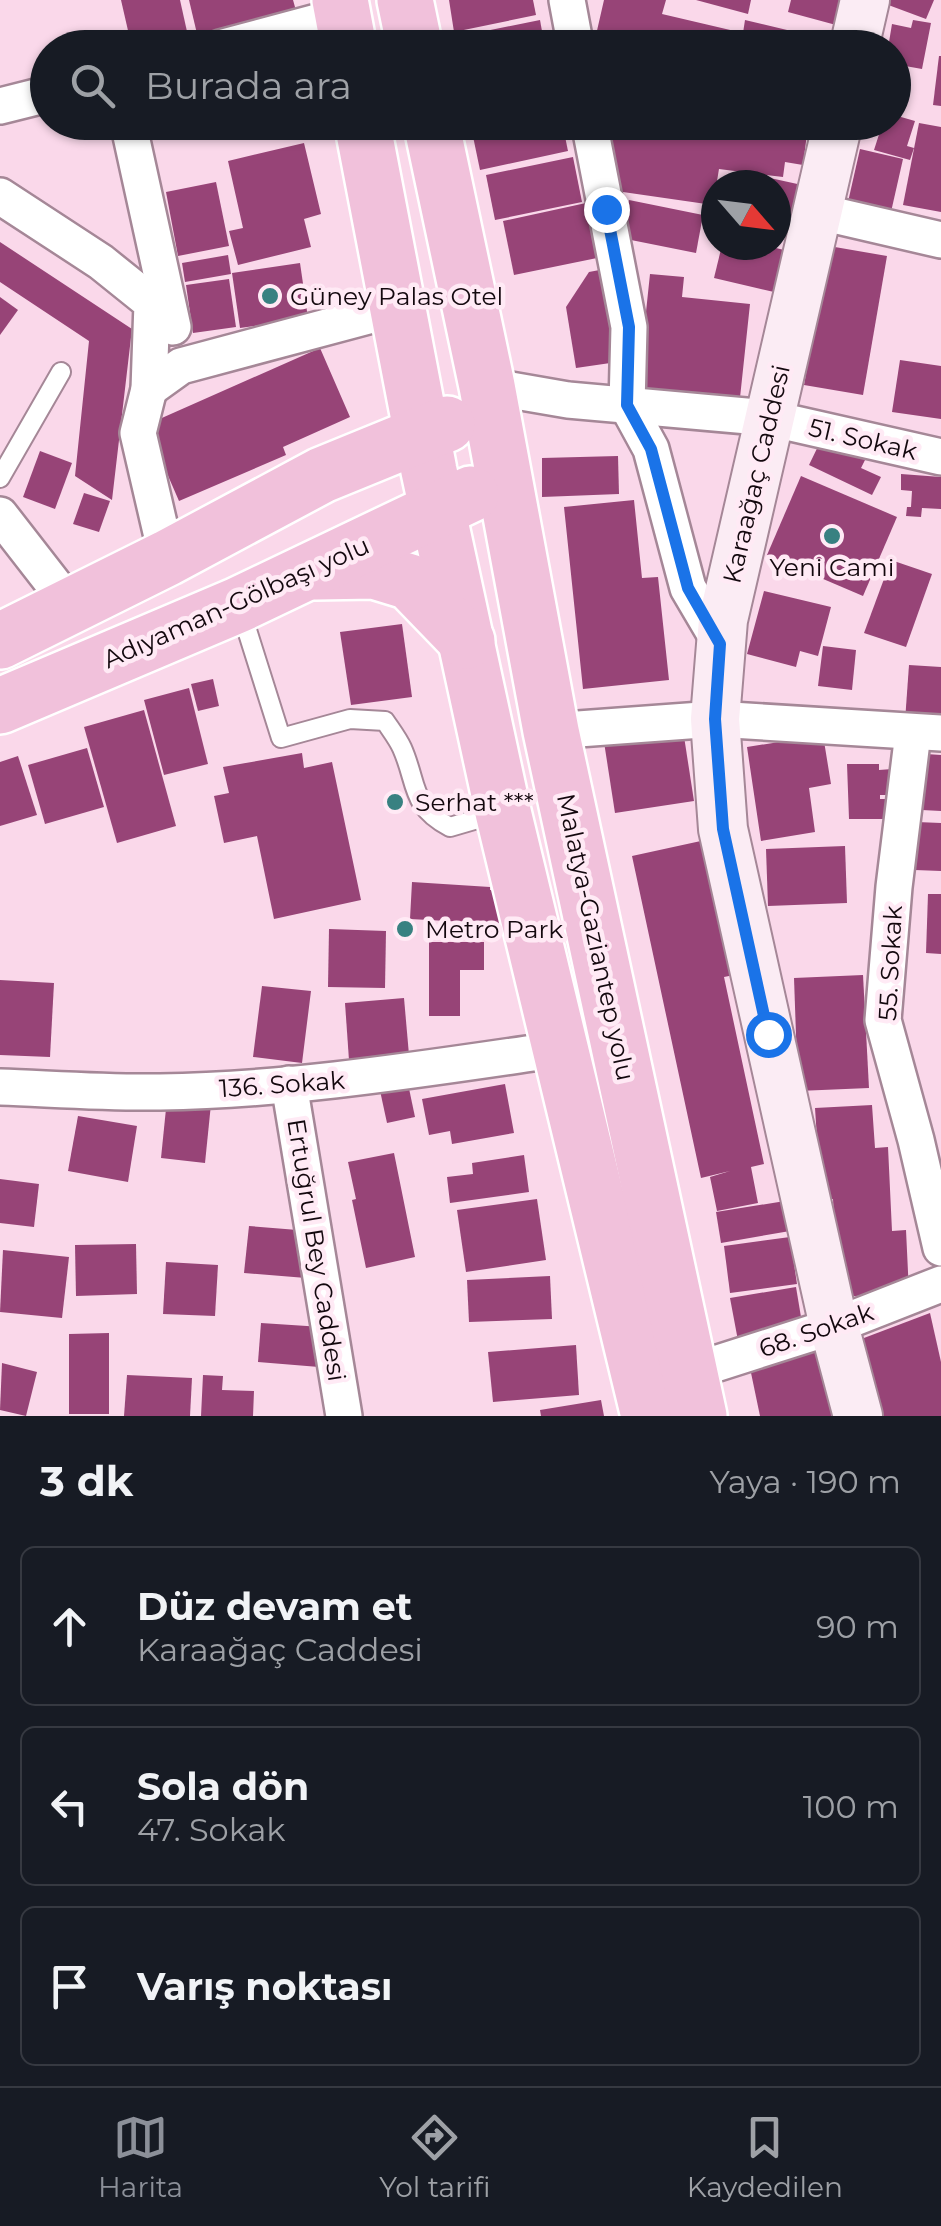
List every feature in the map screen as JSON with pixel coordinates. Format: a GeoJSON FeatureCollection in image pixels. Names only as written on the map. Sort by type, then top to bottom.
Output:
{"type":"FeatureCollection","features":[{"type":"Feature","properties":{"kind":"highway"},"geometry":{"type":"LineString","coordinates":[[405,0],[411,30]]}},
{"type":"Feature","properties":{"kind":"highway"},"geometry":{"type":"LineString","coordinates":[[366,140],[402,326],[451,465],[467,642],[503,812],[649,1416]]}},
{"type":"Feature","properties":{"kind":"highway"},"geometry":{"type":"LineString","coordinates":[[435,140],[488,386],[451,465]]}},
{"type":"Feature","properties":{"kind":"highway"},"geometry":{"type":"LineString","coordinates":[[0,641],[322,475],[381,418],[402,326]]}},
{"type":"Feature","properties":{"kind":"highway"},"geometry":{"type":"LineString","coordinates":[[322,475],[451,465]]}},
{"type":"Feature","properties":{"kind":"highway","name":"Adıyaman-Gölbaşı yolu"},"geometry":{"type":"LineString","coordinates":[[0,706],[307,572],[451,465]]}},
{"type":"Feature","properties":{"kind":"highway","name":"Malatya-Gaziantep yolu"},"geometry":{"type":"LineString","coordinates":[[451,465],[551,731],[695,1394]]}},
{"type":"Feature","properties":{"kind":"highway"},"geometry":{"type":"LineString","coordinates":[[307,572],[374,571],[410,582],[467,642]]}},
{"type":"Feature","properties":{"kind":"street"},"geometry":{"type":"LineString","coordinates":[[567,0],[573,30]]}},
{"type":"Feature","properties":{"kind":"street"},"geometry":{"type":"LineString","coordinates":[[858,30],[865,0]]}},
{"type":"Feature","properties":{"kind":"street"},"geometry":{"type":"LineString","coordinates":[[303,30],[344,21]]}},
{"type":"Feature","properties":{"kind":"street"},"geometry":{"type":"LineString","coordinates":[[0,106],[30,98]]}},
{"type":"Feature","properties":{"kind":"street"},"geometry":{"type":"LineString","coordinates":[[132,140],[181,366]]}},
{"type":"Feature","properties":{"kind":"street"},"geometry":{"type":"LineString","coordinates":[[593,140],[629,327],[627,405],[651,449],[688,588],[720,644]]}},
{"type":"Feature","properties":{"kind":"street","name":"Karaağaç Caddesi"},"geometry":{"type":"LineString","coordinates":[[834,140],[722,620],[715,719],[723,829],[834,1326],[858,1416]]}},
{"type":"Feature","properties":{"kind":"street"},"geometry":{"type":"LineString","coordinates":[[0,196],[101,262],[152,303],[148,389],[138,433],[167,558]]}},
{"type":"Feature","properties":{"kind":"street"},"geometry":{"type":"LineString","coordinates":[[816,211],[941,240]]}},
{"type":"Feature","properties":{"kind":"street"},"geometry":{"type":"LineString","coordinates":[[148,389],[181,366],[402,326]]}},
{"type":"Feature","properties":{"kind":"street","name":"51. Sokak"},"geometry":{"type":"LineString","coordinates":[[488,386],[568,400],[768,418],[941,457]]}},
{"type":"Feature","properties":{"kind":"street"},"geometry":{"type":"LineString","coordinates":[[0,515],[70,605]]}},
{"type":"Feature","properties":{"kind":"street"},"geometry":{"type":"LineString","coordinates":[[551,731],[715,719],[927,733]]}},
{"type":"Feature","properties":{"kind":"street","name":"55. Sokak"},"geometry":{"type":"LineString","coordinates":[[927,733],[894,887],[882,1020],[941,1248]]}},
{"type":"Feature","properties":{"kind":"street","name":"136. Sokak"},"geometry":{"type":"LineString","coordinates":[[0,1087],[160,1092],[289,1084],[562,1049]]}},
{"type":"Feature","properties":{"kind":"street","name":"Ertuğrul Bey Caddesi"},"geometry":{"type":"LineString","coordinates":[[289,1084],[344,1416]]}},
{"type":"Feature","properties":{"kind":"street","name":"68. Sokak"},"geometry":{"type":"LineString","coordinates":[[695,1394],[834,1326],[941,1284]]}},
{"type":"Feature","properties":{"kind":"lane"},"geometry":{"type":"LineString","coordinates":[[0,478],[61,372]]}},
{"type":"Feature","properties":{"kind":"lane"},"geometry":{"type":"LineString","coordinates":[[238,605],[281,738],[350,719],[385,720],[402,748],[420,805],[436,819],[450,827],[503,812]]}},
{"type":"Feature","properties":{"kind":"building"},"geometry":{"type":"Polygon","coordinates":[[[121,0],[180,0],[187,30],[128,30],[121,0]]]}},
{"type":"Feature","properties":{"kind":"building"},"geometry":{"type":"Polygon","coordinates":[[[189,0],[293,0],[297,14],[231,30],[196,30],[189,0]]]}},
{"type":"Feature","properties":{"kind":"building"},"geometry":{"type":"Polygon","coordinates":[[[449,0],[533,0],[536,15],[454,30],[449,0]]]}},
{"type":"Feature","properties":{"kind":"building"},"geometry":{"type":"Polygon","coordinates":[[[604,0],[666,0],[662,14],[730,30],[597,30],[604,0]]]}},
{"type":"Feature","properties":{"kind":"building"},"geometry":{"type":"Polygon","coordinates":[[[696,0],[751,0],[748,14],[696,0]]]}},
{"type":"Feature","properties":{"kind":"building"},"geometry":{"type":"Polygon","coordinates":[[[791,0],[841,0],[836,25],[788,12],[791,0]]]}},
{"type":"Feature","properties":{"kind":"building"},"geometry":{"type":"Polygon","coordinates":[[[934,0],[926,19],[883,3],[934,0]]]}},
{"type":"Feature","properties":{"kind":"building"},"geometry":{"type":"Polygon","coordinates":[[[540,20],[542,30],[491,30],[540,20]]]}},
{"type":"Feature","properties":{"kind":"building"},"geometry":{"type":"Polygon","coordinates":[[[745,20],[787,30],[743,30],[745,20]]]}},
{"type":"Feature","properties":{"kind":"building"},"geometry":{"type":"Polygon","coordinates":[[[913,20],[931,23],[922,69],[911,67],[911,30],[891,30],[892,24],[911,28],[913,20]]]}},
{"type":"Feature","properties":{"kind":"building"},"geometry":{"type":"Polygon","coordinates":[[[941,56],[941,106],[933,105],[941,56]]]}},
{"type":"Feature","properties":{"kind":"building"},"geometry":{"type":"Polygon","coordinates":[[[919,123],[941,127],[941,212],[903,205],[919,123]]]}},
{"type":"Feature","properties":{"kind":"building"},"geometry":{"type":"Polygon","coordinates":[[[474,140],[566,140],[568,151],[480,170],[474,140]]]}},
{"type":"Feature","properties":{"kind":"building"},"geometry":{"type":"Polygon","coordinates":[[[607,140],[806,140],[803,165],[785,162],[784,170],[701,170],[701,203],[616,191],[607,140]]]}},
{"type":"Feature","properties":{"kind":"building"},"geometry":{"type":"Polygon","coordinates":[[[877,140],[909,140],[907,146],[914,148],[910,160],[874,150],[877,140]]]}},
{"type":"Feature","properties":{"kind":"building"},"geometry":{"type":"Polygon","coordinates":[[[304,143],[321,214],[304,219],[311,247],[238,265],[229,231],[243,228],[228,161],[304,143]]]}},
{"type":"Feature","properties":{"kind":"building"},"geometry":{"type":"Polygon","coordinates":[[[860,149],[903,159],[891,212],[848,202],[860,149]]]}},
{"type":"Feature","properties":{"kind":"building"},"geometry":{"type":"Polygon","coordinates":[[[573,157],[582,202],[495,220],[486,175],[573,157]]]}},
{"type":"Feature","properties":{"kind":"building"},"geometry":{"type":"Polygon","coordinates":[[[216,182],[229,246],[178,256],[166,192],[216,182]]]}},
{"type":"Feature","properties":{"kind":"building"},"geometry":{"type":"Polygon","coordinates":[[[791,183],[802,185],[791,231],[791,183]]]}},
{"type":"Feature","properties":{"kind":"building"},"geometry":{"type":"Polygon","coordinates":[[[629,200],[701,215],[696,253],[621,238],[629,200]]]}},
{"type":"Feature","properties":{"kind":"building"},"geometry":{"type":"Polygon","coordinates":[[[586,203],[597,258],[514,275],[503,221],[586,203]]]}},
{"type":"Feature","properties":{"kind":"building"},"geometry":{"type":"Polygon","coordinates":[[[0,242],[132,329],[112,500],[75,476],[89,341],[0,282],[0,242]]]}},
{"type":"Feature","properties":{"kind":"building"},"geometry":{"type":"Polygon","coordinates":[[[829,246],[887,256],[863,395],[804,385],[829,246]]]}},
{"type":"Feature","properties":{"kind":"building"},"geometry":{"type":"Polygon","coordinates":[[[228,255],[231,274],[185,282],[182,263],[228,255]]]}},
{"type":"Feature","properties":{"kind":"building"},"geometry":{"type":"Polygon","coordinates":[[[718,260],[782,260],[774,292],[714,278],[718,260]]]}},
{"type":"Feature","properties":{"kind":"building","name":"Güney Palas Otel"},"geometry":{"type":"Polygon","coordinates":[[[300,263],[308,318],[240,328],[232,273],[300,263]]]}},
{"type":"Feature","properties":{"kind":"building"},"geometry":{"type":"Polygon","coordinates":[[[610,268],[624,361],[576,368],[566,307],[589,272],[610,268]]]}},
{"type":"Feature","properties":{"kind":"building"},"geometry":{"type":"Polygon","coordinates":[[[650,274],[684,277],[682,297],[750,304],[739,407],[637,397],[650,274]]]}},
{"type":"Feature","properties":{"kind":"building"},"geometry":{"type":"Polygon","coordinates":[[[229,279],[236,327],[193,333],[186,285],[229,279]]]}},
{"type":"Feature","properties":{"kind":"building"},"geometry":{"type":"Polygon","coordinates":[[[0,297],[18,310],[0,335],[0,297]]]}},
{"type":"Feature","properties":{"kind":"building"},"geometry":{"type":"Polygon","coordinates":[[[320,348],[350,417],[283,447],[286,455],[179,501],[146,425],[320,348]]]}},
{"type":"Feature","properties":{"kind":"building"},"geometry":{"type":"Polygon","coordinates":[[[900,360],[941,366],[941,419],[892,412],[900,360]]]}},
{"type":"Feature","properties":{"kind":"building"},"geometry":{"type":"Polygon","coordinates":[[[824,434],[868,454],[861,468],[881,477],[872,495],[809,465],[824,434]]]}},
{"type":"Feature","properties":{"kind":"building"},"geometry":{"type":"Polygon","coordinates":[[[40,451],[72,463],[55,509],[23,497],[40,451]]]}},
{"type":"Feature","properties":{"kind":"building"},"geometry":{"type":"Polygon","coordinates":[[[618,456],[619,494],[542,497],[542,458],[618,456]]]}},
{"type":"Feature","properties":{"kind":"building"},"geometry":{"type":"Polygon","coordinates":[[[901,474],[941,477],[941,509],[922,508],[921,517],[906,516],[912,491],[901,490],[901,474]]]}},
{"type":"Feature","properties":{"kind":"building","name":"Yeni Cami"},"geometry":{"type":"Polygon","coordinates":[[[801,476],[897,517],[863,596],[767,555],[801,476]]]}},
{"type":"Feature","properties":{"kind":"building"},"geometry":{"type":"Polygon","coordinates":[[[84,493],[110,501],[99,532],[73,524],[84,493]]]}},
{"type":"Feature","properties":{"kind":"building"},"geometry":{"type":"Polygon","coordinates":[[[634,500],[642,578],[658,577],[669,680],[583,689],[564,507],[634,500]]]}},
{"type":"Feature","properties":{"kind":"building"},"geometry":{"type":"Polygon","coordinates":[[[891,560],[932,574],[906,647],[864,633],[891,560]]]}},
{"type":"Feature","properties":{"kind":"building"},"geometry":{"type":"Polygon","coordinates":[[[764,591],[831,607],[818,656],[800,651],[796,667],[747,654],[764,591]]]}},
{"type":"Feature","properties":{"kind":"building"},"geometry":{"type":"Polygon","coordinates":[[[402,624],[412,697],[351,705],[340,632],[402,624]]]}},
{"type":"Feature","properties":{"kind":"building"},"geometry":{"type":"Polygon","coordinates":[[[823,646],[856,650],[852,690],[818,686],[823,646]]]}},
{"type":"Feature","properties":{"kind":"building"},"geometry":{"type":"Polygon","coordinates":[[[909,665],[941,667],[941,723],[905,721],[909,665]]]}},
{"type":"Feature","properties":{"kind":"building"},"geometry":{"type":"Polygon","coordinates":[[[213,679],[219,706],[198,711],[191,684],[213,679]]]}},
{"type":"Feature","properties":{"kind":"building"},"geometry":{"type":"Polygon","coordinates":[[[189,688],[208,764],[164,775],[144,700],[189,688]]]}},
{"type":"Feature","properties":{"kind":"building"},"geometry":{"type":"Polygon","coordinates":[[[144,710],[176,826],[117,843],[84,727],[144,710]]]}},
{"type":"Feature","properties":{"kind":"building"},"geometry":{"type":"Polygon","coordinates":[[[683,730],[694,801],[615,813],[604,742],[683,730]]]}},
{"type":"Feature","properties":{"kind":"building"},"geometry":{"type":"Polygon","coordinates":[[[823,735],[831,784],[809,788],[815,832],[761,841],[747,747],[823,735]]]}},
{"type":"Feature","properties":{"kind":"building"},"geometry":{"type":"Polygon","coordinates":[[[87,748],[104,807],[45,824],[28,765],[87,748]]]}},
{"type":"Feature","properties":{"kind":"building"},"geometry":{"type":"Polygon","coordinates":[[[302,753],[304,768],[332,762],[361,900],[274,919],[257,836],[224,843],[214,796],[229,793],[223,767],[302,753]]]}},
{"type":"Feature","properties":{"kind":"building"},"geometry":{"type":"Polygon","coordinates":[[[926,754],[941,755],[941,811],[922,810],[926,754]]]}},
{"type":"Feature","properties":{"kind":"building"},"geometry":{"type":"Polygon","coordinates":[[[18,756],[37,815],[0,826],[0,762],[18,756]]]}},
{"type":"Feature","properties":{"kind":"building"},"geometry":{"type":"Polygon","coordinates":[[[847,764],[879,764],[879,770],[892,769],[892,795],[880,795],[880,799],[893,799],[893,819],[849,819],[847,764]]]}},
{"type":"Feature","properties":{"kind":"building"},"geometry":{"type":"Polygon","coordinates":[[[917,822],[941,823],[941,871],[915,870],[917,822]]]}},
{"type":"Feature","properties":{"kind":"building"},"geometry":{"type":"Polygon","coordinates":[[[710,839],[739,974],[724,977],[764,1164],[751,1167],[758,1203],[717,1211],[710,1177],[730,1171],[701,1178],[632,856],[710,839]]]}},
{"type":"Feature","properties":{"kind":"building"},"geometry":{"type":"Polygon","coordinates":[[[845,846],[847,903],[768,906],[766,849],[845,846]]]}},
{"type":"Feature","properties":{"kind":"building"},"geometry":{"type":"Polygon","coordinates":[[[412,882],[505,891],[503,924],[410,919],[412,882]]]}},
{"type":"Feature","properties":{"kind":"building"},"geometry":{"type":"Polygon","coordinates":[[[928,894],[941,894],[941,954],[926,953],[928,894]]]}},
{"type":"Feature","properties":{"kind":"building"},"geometry":{"type":"Polygon","coordinates":[[[329,929],[386,931],[385,988],[328,987],[329,929]]]}},
{"type":"Feature","properties":{"kind":"building"},"geometry":{"type":"Polygon","coordinates":[[[429,942],[484,942],[484,970],[460,970],[460,1016],[429,1016],[429,942]]]}},
{"type":"Feature","properties":{"kind":"building"},"geometry":{"type":"Polygon","coordinates":[[[863,975],[869,1088],[798,1091],[794,978],[863,975]]]}},
{"type":"Feature","properties":{"kind":"building"},"geometry":{"type":"Polygon","coordinates":[[[0,980],[54,983],[50,1057],[0,1055],[0,980]]]}},
{"type":"Feature","properties":{"kind":"building"},"geometry":{"type":"Polygon","coordinates":[[[262,986],[311,991],[302,1063],[253,1057],[262,986]]]}},
{"type":"Feature","properties":{"kind":"building"},"geometry":{"type":"Polygon","coordinates":[[[404,998],[409,1055],[349,1060],[345,1003],[404,998]]]}},
{"type":"Feature","properties":{"kind":"building"},"geometry":{"type":"Polygon","coordinates":[[[407,1079],[415,1117],[387,1123],[379,1086],[407,1079]]]}},
{"type":"Feature","properties":{"kind":"building"},"geometry":{"type":"Polygon","coordinates":[[[505,1084],[514,1133],[452,1144],[450,1131],[429,1135],[422,1099],[505,1084]]]}},
{"type":"Feature","properties":{"kind":"building"},"geometry":{"type":"Polygon","coordinates":[[[167,1099],[211,1104],[205,1163],[161,1158],[167,1099]]]}},
{"type":"Feature","properties":{"kind":"building"},"geometry":{"type":"Polygon","coordinates":[[[872,1105],[875,1148],[888,1147],[892,1231],[906,1230],[909,1293],[838,1297],[833,1199],[821,1199],[815,1108],[872,1105]]]}},
{"type":"Feature","properties":{"kind":"building"},"geometry":{"type":"Polygon","coordinates":[[[78,1116],[137,1126],[128,1182],[68,1171],[78,1116]]]}},
{"type":"Feature","properties":{"kind":"building"},"geometry":{"type":"Polygon","coordinates":[[[394,1153],[415,1257],[366,1268],[348,1162],[394,1153]]]}},
{"type":"Feature","properties":{"kind":"building"},"geometry":{"type":"Polygon","coordinates":[[[524,1155],[529,1192],[450,1203],[447,1177],[473,1174],[472,1163],[524,1155]]]}},
{"type":"Feature","properties":{"kind":"building"},"geometry":{"type":"Polygon","coordinates":[[[0,1179],[39,1184],[34,1227],[0,1223],[0,1179]]]}},
{"type":"Feature","properties":{"kind":"building"},"geometry":{"type":"Polygon","coordinates":[[[537,1199],[546,1260],[466,1272],[457,1210],[537,1199]]]}},
{"type":"Feature","properties":{"kind":"building"},"geometry":{"type":"Polygon","coordinates":[[[785,1201],[790,1231],[721,1243],[716,1212],[785,1201]]]}},
{"type":"Feature","properties":{"kind":"building"},"geometry":{"type":"Polygon","coordinates":[[[249,1226],[310,1231],[306,1278],[244,1273],[249,1226]]]}},
{"type":"Feature","properties":{"kind":"building"},"geometry":{"type":"Polygon","coordinates":[[[790,1237],[797,1284],[730,1293],[724,1246],[790,1237]]]}},
{"type":"Feature","properties":{"kind":"building"},"geometry":{"type":"Polygon","coordinates":[[[136,1244],[137,1294],[76,1296],[75,1245],[136,1244]]]}},
{"type":"Feature","properties":{"kind":"building"},"geometry":{"type":"Polygon","coordinates":[[[3,1250],[69,1257],[62,1318],[0,1312],[3,1250]]]}},
{"type":"Feature","properties":{"kind":"building"},"geometry":{"type":"Polygon","coordinates":[[[166,1262],[218,1265],[215,1316],[163,1314],[166,1262]]]}},
{"type":"Feature","properties":{"kind":"building"},"geometry":{"type":"Polygon","coordinates":[[[550,1276],[552,1319],[469,1322],[467,1280],[550,1276]]]}},
{"type":"Feature","properties":{"kind":"building"},"geometry":{"type":"Polygon","coordinates":[[[796,1287],[804,1335],[739,1346],[730,1298],[796,1287]]]}},
{"type":"Feature","properties":{"kind":"building"},"geometry":{"type":"Polygon","coordinates":[[[930,1313],[941,1362],[941,1416],[872,1416],[856,1341],[930,1313]]]}},
{"type":"Feature","properties":{"kind":"building"},"geometry":{"type":"Polygon","coordinates":[[[261,1323],[322,1327],[319,1367],[258,1362],[261,1323]]]}},
{"type":"Feature","properties":{"kind":"building"},"geometry":{"type":"Polygon","coordinates":[[[109,1333],[109,1414],[69,1414],[69,1334],[109,1333]]]}},
{"type":"Feature","properties":{"kind":"building"},"geometry":{"type":"Polygon","coordinates":[[[576,1345],[579,1395],[493,1402],[488,1352],[576,1345]]]}},
{"type":"Feature","properties":{"kind":"building"},"geometry":{"type":"Polygon","coordinates":[[[828,1347],[837,1416],[760,1416],[750,1368],[828,1347]]]}},
{"type":"Feature","properties":{"kind":"building"},"geometry":{"type":"Polygon","coordinates":[[[2,1363],[37,1372],[26,1416],[0,1410],[2,1363]]]}},
{"type":"Feature","properties":{"kind":"building"},"geometry":{"type":"Polygon","coordinates":[[[127,1375],[192,1378],[190,1416],[124,1416],[127,1375]]]}},
{"type":"Feature","properties":{"kind":"building"},"geometry":{"type":"Polygon","coordinates":[[[203,1375],[223,1376],[222,1390],[254,1391],[253,1416],[201,1416],[203,1375]]]}},
{"type":"Feature","properties":{"kind":"building"},"geometry":{"type":"Polygon","coordinates":[[[601,1400],[604,1416],[541,1416],[540,1410],[601,1400]]]}},
{"type":"Feature","properties":{"kind":"place","name":"Güney Palas Otel"},"geometry":{"type":"Point","coordinates":[270,296]}},
{"type":"Feature","properties":{"kind":"place","name":"Yeni Cami"},"geometry":{"type":"Point","coordinates":[832,536]}},
{"type":"Feature","properties":{"kind":"place","name":"Serhat ***"},"geometry":{"type":"Point","coordinates":[395,802]}},
{"type":"Feature","properties":{"kind":"place","name":"Metro Park"},"geometry":{"type":"Point","coordinates":[405,929]}},
{"type":"Feature","properties":{"kind":"route"},"geometry":{"type":"LineString","coordinates":[[606,209],[629,327],[627,405],[651,449],[688,588],[720,644],[715,719],[723,829],[768,1034]]}}]}
